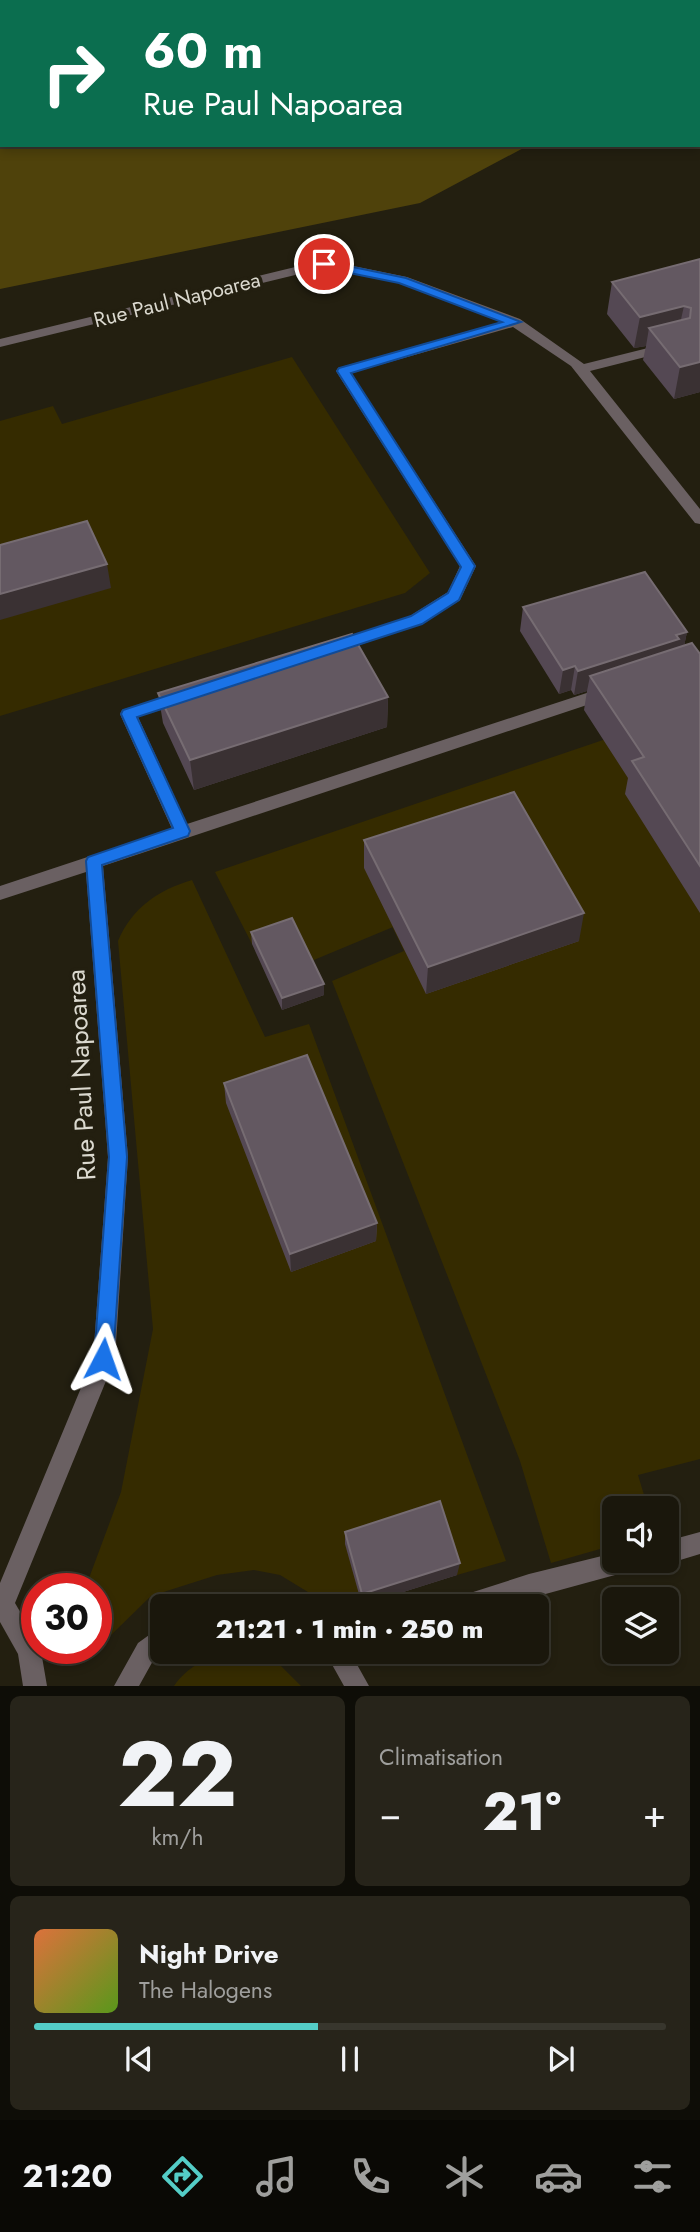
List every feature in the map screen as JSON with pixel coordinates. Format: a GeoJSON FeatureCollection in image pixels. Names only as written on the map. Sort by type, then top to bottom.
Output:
{"type":"FeatureCollection","features":[{"type":"Feature","properties":{"kind":"street","name":"Rue Paul Napoarea"},"geometry":{"type":"LineString","coordinates":[[0,343],[324,264],[402,280],[515,322],[576,363],[700,519]]}},
{"type":"Feature","properties":{"kind":"street"},"geometry":{"type":"LineString","coordinates":[[325,650],[416,620],[454,596],[468,566],[343,371],[515,322]]}},
{"type":"Feature","properties":{"kind":"street"},"geometry":{"type":"LineString","coordinates":[[581,369],[678,344]]}},
{"type":"Feature","properties":{"kind":"street"},"geometry":{"type":"LineString","coordinates":[[0,893],[622,688]]}},
{"type":"Feature","properties":{"kind":"street"},"geometry":{"type":"LineString","coordinates":[[182,831],[128,714],[194,693]]}},
{"type":"Feature","properties":{"kind":"street","name":"Rue Paul Napoarea"},"geometry":{"type":"LineString","coordinates":[[2,1600],[103,1359],[118,1157],[94,861]]}},
{"type":"Feature","properties":{"kind":"street"},"geometry":{"type":"LineString","coordinates":[[679,1549],[700,1544]]}},
{"type":"Feature","properties":{"kind":"street"},"geometry":{"type":"LineString","coordinates":[[504,1594],[602,1568]]}},
{"type":"Feature","properties":{"kind":"street"},"geometry":{"type":"LineString","coordinates":[[2,1600],[29,1651],[35,1686]]}},
{"type":"Feature","properties":{"kind":"street"},"geometry":{"type":"LineString","coordinates":[[126,1686],[150,1648]]}},
{"type":"Feature","properties":{"kind":"street"},"geometry":{"type":"LineString","coordinates":[[344,1664],[357,1686]]}},
{"type":"Feature","properties":{"kind":"shaded area"},"geometry":{"type":"Polygon","coordinates":[[[0,147],[525,147],[420,203],[0,289],[0,147]]]}},
{"type":"Feature","properties":{"kind":"shaded area"},"geometry":{"type":"Polygon","coordinates":[[[292,357],[430,573],[405,593],[0,716],[0,421],[53,406],[62,424],[292,357]]]}},
{"type":"Feature","properties":{"kind":"shaded area"},"geometry":{"type":"Polygon","coordinates":[[[700,707],[700,1459],[638,1475],[644,1496],[602,1496],[602,1548],[551,1563],[520,1461],[332,981],[404,951],[392,927],[309,962],[293,930],[252,944],[215,872],[700,707]]]}},
{"type":"Feature","properties":{"kind":"shaded area"},"geometry":{"type":"Polygon","coordinates":[[[192,880],[265,1037],[309,1024],[506,1561],[457,1575],[438,1514],[371,1594],[311,1594],[280,1575],[254,1570],[217,1575],[150,1594],[112,1634],[112,1573],[91,1573],[121,1492],[153,1329],[118,941],[139,910],[157,895],[192,880]]]}},
{"type":"Feature","properties":{"kind":"shaded area"},"geometry":{"type":"Polygon","coordinates":[[[197,1664],[279,1664],[301,1686],[174,1686],[197,1664]]]}},
{"type":"Feature","properties":{"kind":"building"},"geometry":{"type":"Polygon","coordinates":[[[700,259],[700,362],[680,367],[649,328],[690,318],[691,308],[684,306],[640,317],[612,282],[700,259]]]}},
{"type":"Feature","properties":{"kind":"building"},"geometry":{"type":"Polygon","coordinates":[[[87,521],[107,564],[0,594],[0,545],[87,521]]]}},
{"type":"Feature","properties":{"kind":"building"},"geometry":{"type":"Polygon","coordinates":[[[645,572],[687,632],[676,635],[679,639],[578,671],[575,666],[563,670],[523,607],[645,572]]]}},
{"type":"Feature","properties":{"kind":"building"},"geometry":{"type":"Polygon","coordinates":[[[352,634],[388,697],[190,760],[158,693],[352,634]]]}},
{"type":"Feature","properties":{"kind":"building"},"geometry":{"type":"Polygon","coordinates":[[[692,643],[700,654],[700,866],[632,761],[644,757],[590,676],[692,643]]]}},
{"type":"Feature","properties":{"kind":"building"},"geometry":{"type":"Polygon","coordinates":[[[514,792],[584,913],[428,967],[364,840],[514,792]]]}},
{"type":"Feature","properties":{"kind":"building"},"geometry":{"type":"Polygon","coordinates":[[[292,918],[324,984],[282,998],[251,932],[292,918]]]}},
{"type":"Feature","properties":{"kind":"building"},"geometry":{"type":"Polygon","coordinates":[[[307,1055],[377,1223],[290,1254],[224,1083],[307,1055]]]}},
{"type":"Feature","properties":{"kind":"building"},"geometry":{"type":"Polygon","coordinates":[[[440,1501],[460,1563],[362,1594],[345,1532],[440,1501]]]}},
{"type":"Feature","properties":{"kind":"route"},"geometry":{"type":"LineString","coordinates":[[103,1359],[118,1157],[94,861],[182,831],[128,714],[416,620],[454,596],[468,566],[343,371],[515,322],[402,280],[324,264]]}}]}
